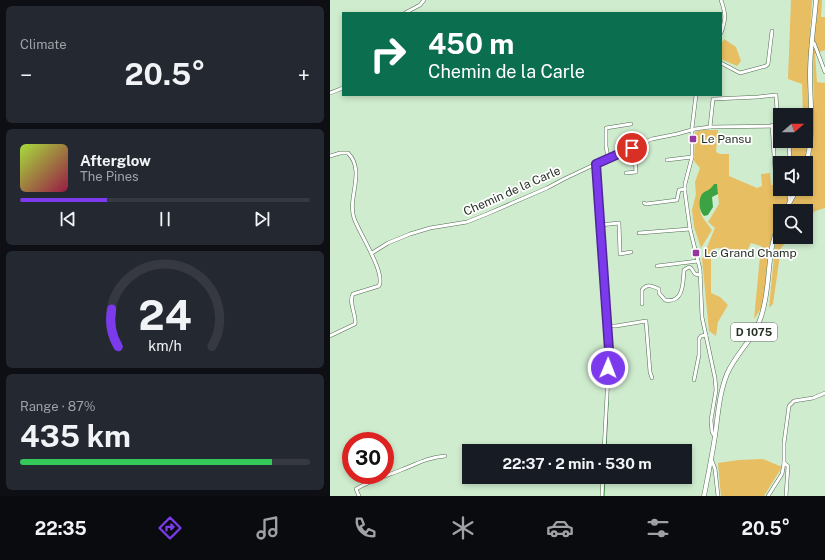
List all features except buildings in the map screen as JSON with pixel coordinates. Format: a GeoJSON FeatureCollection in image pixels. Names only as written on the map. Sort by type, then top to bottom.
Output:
{"type":"FeatureCollection","features":[{"type":"Feature","properties":{"kind":"main road"},"geometry":{"type":"LineString","coordinates":[[807,156],[812,126],[810,74],[816,0]]}},
{"type":"Feature","properties":{"kind":"main road"},"geometry":{"type":"LineString","coordinates":[[788,204],[793,196]]}},
{"type":"Feature","properties":{"kind":"main road","name":"D 1075"},"geometry":{"type":"LineString","coordinates":[[704,496],[715,437],[720,397],[728,373],[761,319],[767,291],[771,247],[773,241]]}},
{"type":"Feature","properties":{"kind":"street"},"geometry":{"type":"LineString","coordinates":[[407,12],[420,5],[424,0]]}},
{"type":"Feature","properties":{"kind":"street"},"geometry":{"type":"LineString","coordinates":[[721,0],[726,15],[722,30]]}},
{"type":"Feature","properties":{"kind":"street"},"geometry":{"type":"LineString","coordinates":[[722,64],[740,73],[764,68],[768,64],[772,31]]}},
{"type":"Feature","properties":{"kind":"street"},"geometry":{"type":"LineString","coordinates":[[812,42],[814,43],[825,72]]}},
{"type":"Feature","properties":{"kind":"street"},"geometry":{"type":"LineString","coordinates":[[330,93],[342,88]]}},
{"type":"Feature","properties":{"kind":"street"},"geometry":{"type":"LineString","coordinates":[[710,126],[714,99],[758,98],[776,95],[777,108]]}},
{"type":"Feature","properties":{"kind":"street"},"geometry":{"type":"LineString","coordinates":[[696,96],[692,129],[692,157],[685,189],[690,229],[700,275],[702,317],[715,378],[716,390],[711,420],[712,432],[715,437]]}},
{"type":"Feature","properties":{"kind":"street"},"geometry":{"type":"LineString","coordinates":[[608,158],[606,128],[631,124]]}},
{"type":"Feature","properties":{"kind":"street","name":"Chemin de la Carle"},"geometry":{"type":"LineString","coordinates":[[372,253],[388,243],[410,234],[430,228],[451,226],[475,219],[547,188],[608,158],[652,139],[710,126],[772,126]]}},
{"type":"Feature","properties":{"kind":"street"},"geometry":{"type":"LineString","coordinates":[[772,126],[774,156]]}},
{"type":"Feature","properties":{"kind":"street"},"geometry":{"type":"LineString","coordinates":[[626,173],[636,172],[634,146]]}},
{"type":"Feature","properties":{"kind":"street"},"geometry":{"type":"LineString","coordinates":[[330,156],[340,153],[348,153],[352,156],[356,169],[353,213],[358,228],[372,253],[379,272],[381,283],[379,286],[361,290],[353,294],[351,298],[355,324],[330,336]]}},
{"type":"Feature","properties":{"kind":"street"},"geometry":{"type":"LineString","coordinates":[[667,160],[692,157]]}},
{"type":"Feature","properties":{"kind":"street"},"geometry":{"type":"LineString","coordinates":[[596,164],[609,357],[604,444]]}},
{"type":"Feature","properties":{"kind":"street"},"geometry":{"type":"LineString","coordinates":[[644,203],[677,200],[679,190],[685,189]]}},
{"type":"Feature","properties":{"kind":"street"},"geometry":{"type":"LineString","coordinates":[[789,196],[790,201]]}},
{"type":"Feature","properties":{"kind":"street"},"geometry":{"type":"LineString","coordinates":[[600,225],[619,223],[620,254],[631,252]]}},
{"type":"Feature","properties":{"kind":"street"},"geometry":{"type":"LineString","coordinates":[[639,233],[690,229]]}},
{"type":"Feature","properties":{"kind":"street"},"geometry":{"type":"LineString","coordinates":[[657,266],[698,261]]}},
{"type":"Feature","properties":{"kind":"street"},"geometry":{"type":"LineString","coordinates":[[642,304],[642,290],[645,286],[650,285],[659,289],[659,293],[663,298],[670,301],[676,299],[681,292],[684,279],[684,270],[691,268],[695,274],[700,275]]}},
{"type":"Feature","properties":{"kind":"street"},"geometry":{"type":"LineString","coordinates":[[607,326],[646,321],[650,372],[652,378]]}},
{"type":"Feature","properties":{"kind":"street"},"geometry":{"type":"LineString","coordinates":[[694,380],[700,355],[699,339],[701,336],[706,335]]}},
{"type":"Feature","properties":{"kind":"street"},"geometry":{"type":"LineString","coordinates":[[768,496],[782,474],[787,414],[791,402],[799,399],[813,398],[825,393]]}},
{"type":"Feature","properties":{"kind":"street"},"geometry":{"type":"LineString","coordinates":[[359,496],[356,489],[365,484],[436,456],[445,456]]}},
{"type":"Feature","properties":{"kind":"street"},"geometry":{"type":"LineString","coordinates":[[711,459],[715,469],[718,496]]}},
{"type":"Feature","properties":{"kind":"street"},"geometry":{"type":"LineString","coordinates":[[784,463],[788,466],[786,496]]}},
{"type":"Feature","properties":{"kind":"street"},"geometry":{"type":"LineString","coordinates":[[602,496],[603,484]]}},
{"type":"Feature","properties":{"kind":"shaded area"},"geometry":{"type":"Polygon","coordinates":[[[791,0],[812,0],[808,72],[809,108],[803,108],[802,84],[788,79],[791,0]]]}},
{"type":"Feature","properties":{"kind":"shaded area"},"geometry":{"type":"Polygon","coordinates":[[[817,0],[822,0],[821,17],[825,17],[825,50],[815,54],[817,82],[825,83],[825,208],[813,213],[813,204],[791,204],[795,196],[813,196],[813,156],[811,156],[814,133],[813,52],[817,0]]]}},
{"type":"Feature","properties":{"kind":"shaded area"},"geometry":{"type":"Polygon","coordinates":[[[724,39],[736,47],[741,61],[737,66],[722,59],[722,42],[724,39]]]}},
{"type":"Feature","properties":{"kind":"shaded area"},"geometry":{"type":"Polygon","coordinates":[[[703,130],[718,130],[716,152],[720,154],[729,154],[729,176],[757,188],[762,186],[761,174],[770,173],[771,185],[773,185],[773,196],[791,196],[787,204],[773,204],[773,234],[769,247],[763,306],[754,319],[761,246],[751,243],[747,251],[716,248],[711,253],[711,293],[720,297],[728,305],[718,322],[716,336],[709,331],[702,259],[715,228],[708,222],[719,204],[717,184],[714,184],[711,189],[705,192],[701,204],[700,209],[702,216],[712,230],[701,248],[694,227],[692,210],[696,194],[695,182],[700,168],[694,161],[695,132],[703,130]]]}},
{"type":"Feature","properties":{"kind":"shaded area"},"geometry":{"type":"Polygon","coordinates":[[[789,148],[807,148],[805,156],[789,156],[789,148]]]}},
{"type":"Feature","properties":{"kind":"shaded area"},"geometry":{"type":"Polygon","coordinates":[[[714,184],[717,184],[718,194],[712,197],[713,207],[708,215],[704,216],[700,208],[701,196],[714,184]]]}},
{"type":"Feature","properties":{"kind":"shaded area"},"geometry":{"type":"Polygon","coordinates":[[[775,244],[784,244],[781,248],[773,304],[769,308],[775,244]]]}},
{"type":"Feature","properties":{"kind":"shaded area"},"geometry":{"type":"Polygon","coordinates":[[[763,459],[782,467],[764,496],[721,496],[718,463],[763,459]]]}},
{"type":"Feature","properties":{"kind":"waterway"},"geometry":{"type":"LineString","coordinates":[[606,444],[608,402]]}},
{"type":"Feature","properties":{"kind":"waterway"},"geometry":{"type":"LineString","coordinates":[[604,496],[605,484]]}},
{"type":"Feature","properties":{"kind":"place","name":"Le Pansu"},"geometry":{"type":"Point","coordinates":[693,139]}},
{"type":"Feature","properties":{"kind":"place","name":"Le Grand Champ"},"geometry":{"type":"Point","coordinates":[696,253]}},
{"type":"Feature","properties":{"kind":"route"},"geometry":{"type":"LineString","coordinates":[[608,368],[609,350],[596,164],[632,148]]}}]}
